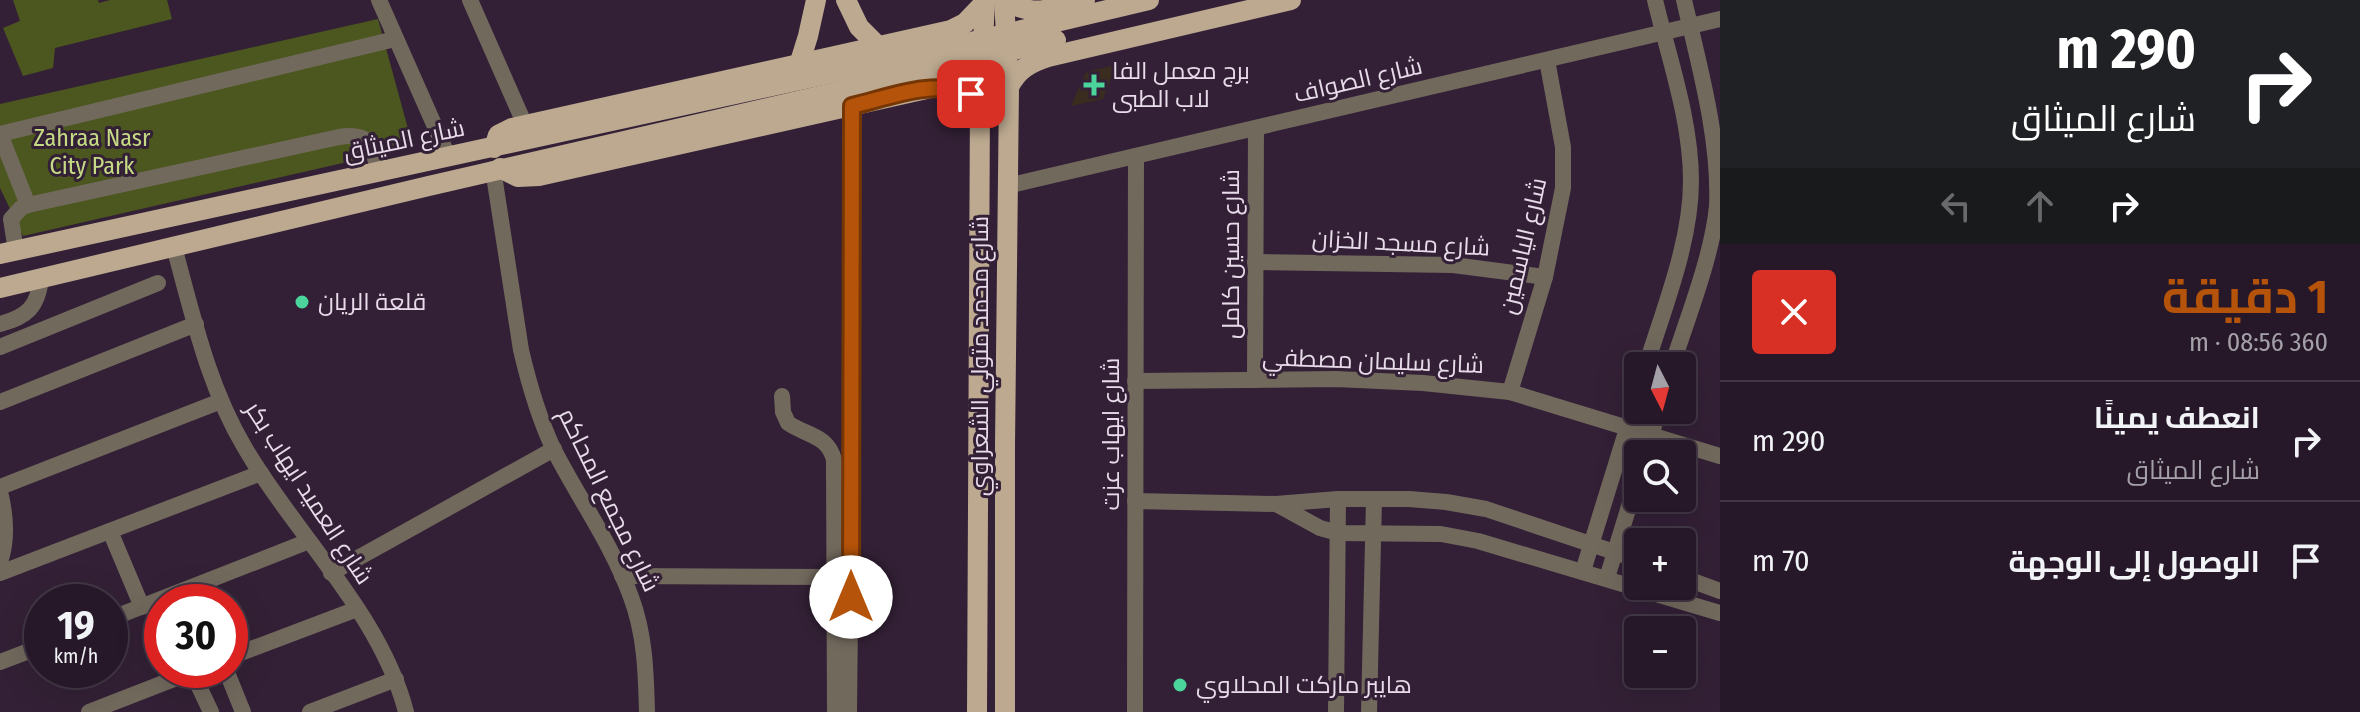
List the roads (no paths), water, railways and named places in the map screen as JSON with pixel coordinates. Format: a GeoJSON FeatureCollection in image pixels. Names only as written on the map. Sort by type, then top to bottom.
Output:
{"type":"FeatureCollection","features":[{"type":"Feature","properties":{"kind":"main road"},"geometry":{"type":"LineString","coordinates":[[994,1],[1026,11],[1085,0]]}},
{"type":"Feature","properties":{"kind":"main road"},"geometry":{"type":"LineString","coordinates":[[496,161],[906,57],[1149,0]]}},
{"type":"Feature","properties":{"kind":"main road"},"geometry":{"type":"LineString","coordinates":[[496,161],[910,75],[1230,0]]}},
{"type":"Feature","properties":{"kind":"main road"},"geometry":{"type":"LineString","coordinates":[[1009,87],[1021,69],[1034,61],[1291,0]]}},
{"type":"Feature","properties":{"kind":"main road","name":"شارع الميثاق"},"geometry":{"type":"LineString","coordinates":[[496,161],[498,135],[504,130],[927,36],[959,27],[994,1]]}},
{"type":"Feature","properties":{"kind":"main road","name":"شارع محمد متولي الشعراوي"},"geometry":{"type":"LineString","coordinates":[[994,1],[1009,87],[1005,712]]}},
{"type":"Feature","properties":{"kind":"main road","name":"شارع محمد متولي الشعراوي"},"geometry":{"type":"LineString","coordinates":[[977,712],[980,99],[994,1]]}},
{"type":"Feature","properties":{"kind":"main road"},"geometry":{"type":"LineString","coordinates":[[799,65],[816,4],[832,12],[846,2],[859,27],[879,47]]}},
{"type":"Feature","properties":{"kind":"main road"},"geometry":{"type":"LineString","coordinates":[[1043,10],[1037,20],[1035,37],[1039,48],[1048,57]]}},
{"type":"Feature","properties":{"kind":"main road"},"geometry":{"type":"LineString","coordinates":[[927,36],[934,42],[942,58],[941,87]]}},
{"type":"Feature","properties":{"kind":"main road","name":"شارع الميثاق"},"geometry":{"type":"LineString","coordinates":[[8,252],[448,156],[496,161],[518,177],[539,176],[941,87],[961,90],[980,99]]}},
{"type":"Feature","properties":{"kind":"main road","name":"شارع الميثاق"},"geometry":{"type":"LineString","coordinates":[[0,288],[415,190],[496,161]]}},
{"type":"Feature","properties":{"kind":"main road"},"geometry":{"type":"LineString","coordinates":[[980,212],[991,222],[1001,219],[1007,211]]}},
{"type":"Feature","properties":{"kind":"main road"},"geometry":{"type":"LineString","coordinates":[[979,248],[990,237],[1002,240],[1007,246]]}},
{"type":"Feature","properties":{"kind":"street"},"geometry":{"type":"LineString","coordinates":[[379,0],[448,156]]}},
{"type":"Feature","properties":{"kind":"street"},"geometry":{"type":"LineString","coordinates":[[470,0],[525,125]]}},
{"type":"Feature","properties":{"kind":"street"},"geometry":{"type":"LineString","coordinates":[[1650,352],[1684,241],[1691,183],[1685,125],[1655,0]]}},
{"type":"Feature","properties":{"kind":"street"},"geometry":{"type":"LineString","coordinates":[[1676,352],[1710,242],[1717,206],[1718,170],[1714,133],[1684,0]]}},
{"type":"Feature","properties":{"kind":"street","name":"شارع الصواف"},"geometry":{"type":"LineString","coordinates":[[1007,186],[1720,19]]}},
{"type":"Feature","properties":{"kind":"street"},"geometry":{"type":"LineString","coordinates":[[28,205],[0,134],[395,39]]}},
{"type":"Feature","properties":{"kind":"street","name":"شارع الياسمين"},"geometry":{"type":"LineString","coordinates":[[1510,392],[1545,277],[1560,208],[1563,147],[1547,60]]}},
{"type":"Feature","properties":{"kind":"street"},"geometry":{"type":"LineString","coordinates":[[849,712],[852,106]]}},
{"type":"Feature","properties":{"kind":"street","name":"شارع حسين كامل"},"geometry":{"type":"LineString","coordinates":[[1255,380],[1256,128]]}},
{"type":"Feature","properties":{"kind":"street"},"geometry":{"type":"LineString","coordinates":[[8,252],[11,219],[28,205],[351,135],[362,137],[371,144],[379,172]]}},
{"type":"Feature","properties":{"kind":"street","name":"شارع ايهاب عزت"},"geometry":{"type":"LineString","coordinates":[[1135,712],[1136,156]]}},
{"type":"Feature","properties":{"kind":"street","name":"شارع مجمع المحاكم"},"geometry":{"type":"LineString","coordinates":[[496,161],[521,350],[528,379],[554,449],[596,522],[631,596],[643,639],[647,712]]}},
{"type":"Feature","properties":{"kind":"street","name":"شارع العميد ايهاب بكر"},"geometry":{"type":"LineString","coordinates":[[174,247],[210,375],[221,401],[261,473],[369,627],[396,679],[406,712]]}},
{"type":"Feature","properties":{"kind":"street","name":"شارع مسجد الخزان"},"geometry":{"type":"LineString","coordinates":[[1255,262],[1453,265],[1545,277]]}},
{"type":"Feature","properties":{"kind":"street"},"geometry":{"type":"LineString","coordinates":[[0,324],[21,318],[33,307],[40,293],[41,278]]}},
{"type":"Feature","properties":{"kind":"street"},"geometry":{"type":"LineString","coordinates":[[0,347],[158,283]]}},
{"type":"Feature","properties":{"kind":"street"},"geometry":{"type":"LineString","coordinates":[[0,402],[196,324]]}},
{"type":"Feature","properties":{"kind":"street","name":"شارع سليمان مصطفي"},"geometry":{"type":"LineString","coordinates":[[1135,381],[1336,379],[1409,382],[1510,392],[1720,456]]}},
{"type":"Feature","properties":{"kind":"street"},"geometry":{"type":"LineString","coordinates":[[782,396],[783,412],[788,423],[820,438],[832,451],[835,712]]}},
{"type":"Feature","properties":{"kind":"street"},"geometry":{"type":"LineString","coordinates":[[0,562],[5,537],[5,512],[0,489],[221,401]]}},
{"type":"Feature","properties":{"kind":"street"},"geometry":{"type":"LineString","coordinates":[[1583,571],[1629,424]]}},
{"type":"Feature","properties":{"kind":"street"},"geometry":{"type":"LineString","coordinates":[[1649,440],[1654,424]]}},
{"type":"Feature","properties":{"kind":"street"},"geometry":{"type":"LineString","coordinates":[[331,573],[554,449]]}},
{"type":"Feature","properties":{"kind":"street"},"geometry":{"type":"LineString","coordinates":[[0,573],[261,473]]}},
{"type":"Feature","properties":{"kind":"street"},"geometry":{"type":"LineString","coordinates":[[1336,712],[1338,499]]}},
{"type":"Feature","properties":{"kind":"street"},"geometry":{"type":"LineString","coordinates":[[1135,501],[1276,504],[1374,499],[1446,502],[1486,509],[1624,555]]}},
{"type":"Feature","properties":{"kind":"street"},"geometry":{"type":"LineString","coordinates":[[1369,712],[1374,499]]}},
{"type":"Feature","properties":{"kind":"street"},"geometry":{"type":"LineString","coordinates":[[1276,504],[1320,528],[1338,533],[1441,534],[1478,541],[1720,613]]}},
{"type":"Feature","properties":{"kind":"street"},"geometry":{"type":"LineString","coordinates":[[1607,578],[1627,512]]}},
{"type":"Feature","properties":{"kind":"street"},"geometry":{"type":"LineString","coordinates":[[110,531],[144,591]]}},
{"type":"Feature","properties":{"kind":"street"},"geometry":{"type":"LineString","coordinates":[[207,584],[309,541]]}},
{"type":"Feature","properties":{"kind":"street"},"geometry":{"type":"LineString","coordinates":[[622,576],[834,577]]}},
{"type":"Feature","properties":{"kind":"street"},"geometry":{"type":"LineString","coordinates":[[1696,582],[1720,591]]}},
{"type":"Feature","properties":{"kind":"street"},"geometry":{"type":"LineString","coordinates":[[248,650],[357,609]]}},
{"type":"Feature","properties":{"kind":"street"},"geometry":{"type":"LineString","coordinates":[[3,660],[24,652]]}},
{"type":"Feature","properties":{"kind":"street"},"geometry":{"type":"LineString","coordinates":[[310,712],[396,679]]}},
{"type":"Feature","properties":{"kind":"street"},"geometry":{"type":"LineString","coordinates":[[89,712],[149,688]]}},
{"type":"Feature","properties":{"kind":"street"},"geometry":{"type":"LineString","coordinates":[[199,688],[211,712]]}},
{"type":"Feature","properties":{"kind":"street"},"geometry":{"type":"LineString","coordinates":[[220,712],[241,708],[233,688]]}},
{"type":"Feature","properties":{"kind":"place","name":"برج معمل الفا لاب الطبى"},"geometry":{"type":"Point","coordinates":[1094,85]}},
{"type":"Feature","properties":{"kind":"place","name":"قلعة الريان"},"geometry":{"type":"Point","coordinates":[302,302]}},
{"type":"Feature","properties":{"kind":"place","name":"هايبر ماركت المحلاوي"},"geometry":{"type":"Point","coordinates":[1180,685]}},
{"type":"Feature","properties":{"kind":"park label","name":"Zahraa Nasr City Park"},"geometry":{"type":"Point","coordinates":[92,152]}}]}
